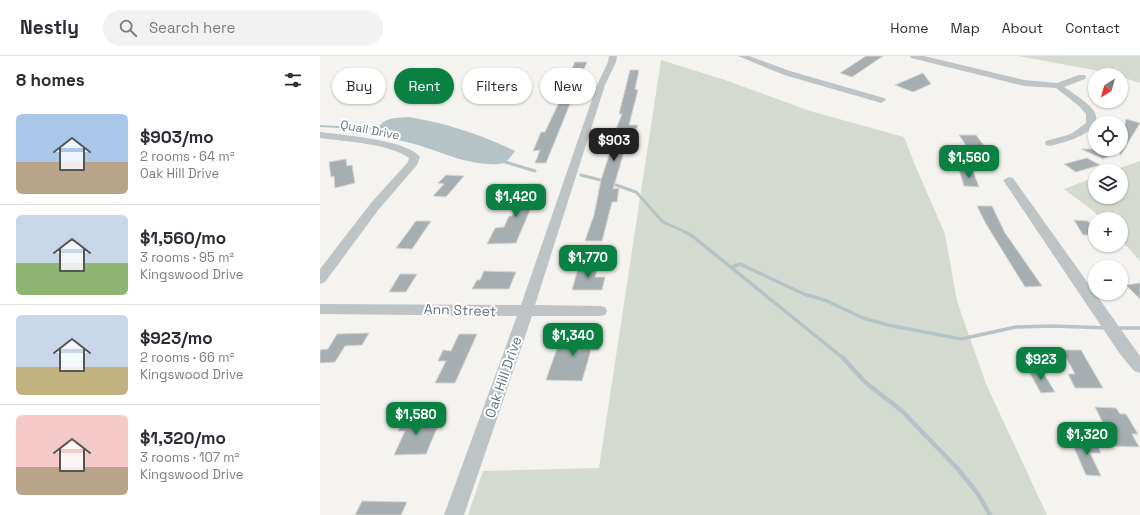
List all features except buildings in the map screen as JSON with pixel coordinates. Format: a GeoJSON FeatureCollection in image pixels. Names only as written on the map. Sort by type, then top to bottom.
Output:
{"type":"FeatureCollection","features":[{"type":"Feature","properties":{"kind":"street","name":"Oak Hill Drive"},"geometry":{"type":"LineString","coordinates":[[454,515],[526,311],[602,85],[612,62],[612,56]]}},
{"type":"Feature","properties":{"kind":"street"},"geometry":{"type":"LineString","coordinates":[[742,56],[787,73],[881,100]]}},
{"type":"Feature","properties":{"kind":"street"},"geometry":{"type":"LineString","coordinates":[[914,56],[1024,83],[1058,86],[1082,77]]}},
{"type":"Feature","properties":{"kind":"street"},"geometry":{"type":"LineString","coordinates":[[1050,142],[1075,136],[1091,124],[1091,114],[1082,104],[1058,86]]}},
{"type":"Feature","properties":{"kind":"street","name":"Quail Drive"},"geometry":{"type":"LineString","coordinates":[[320,134],[397,148],[414,155],[415,157],[413,163],[374,206],[320,279]]}},
{"type":"Feature","properties":{"kind":"street"},"geometry":{"type":"LineString","coordinates":[[1009,180],[1126,350],[1140,367]]}},
{"type":"Feature","properties":{"kind":"street","name":"Ann Street"},"geometry":{"type":"LineString","coordinates":[[320,309],[426,308],[526,311],[600,311]]}},
{"type":"Feature","properties":{"kind":"shaded area"},"geometry":{"type":"Polygon","coordinates":[[[1018,56],[1140,56],[1140,83],[1128,79],[1128,68],[1088,69],[1018,56]]]}},
{"type":"Feature","properties":{"kind":"shaded area"},"geometry":{"type":"Polygon","coordinates":[[[661,60],[725,80],[810,111],[904,137],[945,234],[957,301],[986,384],[1047,515],[468,515],[483,471],[599,468],[661,60]]]}},
{"type":"Feature","properties":{"kind":"shaded area"},"geometry":{"type":"Polygon","coordinates":[[[409,117],[464,130],[515,151],[508,160],[502,164],[470,162],[388,137],[377,131],[382,123],[390,119],[409,117]]]}},
{"type":"Feature","properties":{"kind":"shaded area"},"geometry":{"type":"Polygon","coordinates":[[[1140,161],[1140,261],[1128,248],[1128,212],[1094,212],[1064,189],[1088,180],[1088,204],[1128,204],[1128,165],[1140,161]]]}},
{"type":"Feature","properties":{"kind":"waterway"},"geometry":{"type":"LineString","coordinates":[[320,126],[356,128]]}},
{"type":"Feature","properties":{"kind":"waterway"},"geometry":{"type":"LineString","coordinates":[[370,128],[382,132]]}},
{"type":"Feature","properties":{"kind":"waterway"},"geometry":{"type":"LineString","coordinates":[[502,161],[535,171]]}},
{"type":"Feature","properties":{"kind":"waterway"},"geometry":{"type":"LineString","coordinates":[[581,175],[604,181]]}},
{"type":"Feature","properties":{"kind":"waterway"},"geometry":{"type":"LineString","coordinates":[[610,183],[636,192],[663,222],[688,233]]}},
{"type":"Feature","properties":{"kind":"waterway"},"geometry":{"type":"LineString","coordinates":[[685,232],[691,235],[843,358]]}},
{"type":"Feature","properties":{"kind":"waterway"},"geometry":{"type":"LineString","coordinates":[[732,267],[740,264],[804,294],[827,301],[863,318],[888,325],[961,339],[1016,327],[1054,326],[1107,328]]}},
{"type":"Feature","properties":{"kind":"waterway"},"geometry":{"type":"LineString","coordinates":[[1117,328],[1140,328]]}},
{"type":"Feature","properties":{"kind":"waterway"},"geometry":{"type":"LineString","coordinates":[[843,358],[865,382],[902,411],[957,468],[978,494],[990,515]]}}]}
